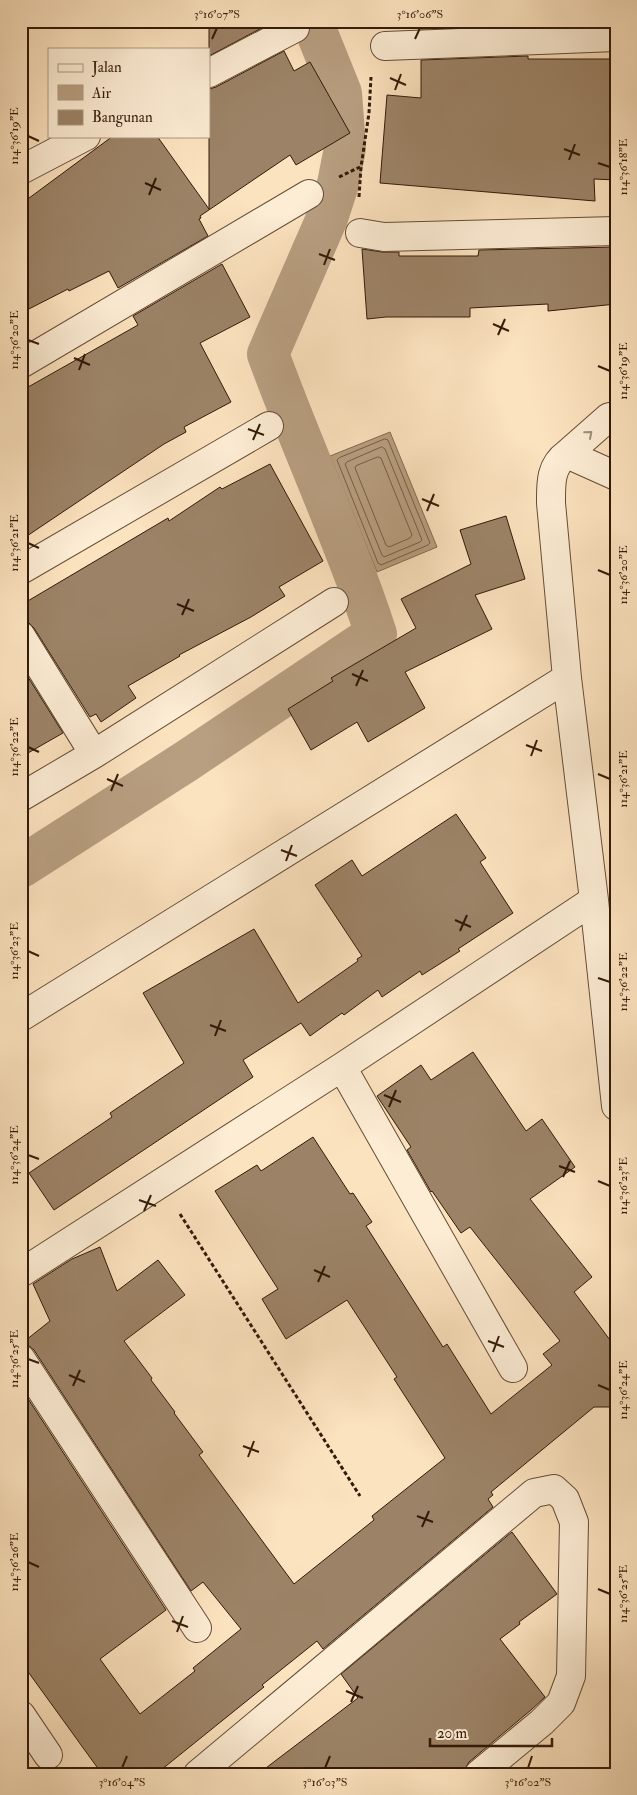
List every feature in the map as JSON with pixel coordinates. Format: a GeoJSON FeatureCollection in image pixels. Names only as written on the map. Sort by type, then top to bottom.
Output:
{"type":"FeatureCollection","features":[{"type":"Feature","properties":{"kind":"street"},"geometry":{"type":"LineString","coordinates":[[210,72],[295,28]]}},
{"type":"Feature","properties":{"kind":"street"},"geometry":{"type":"LineString","coordinates":[[385,46],[616,37]]}},
{"type":"Feature","properties":{"kind":"street"},"geometry":{"type":"LineString","coordinates":[[21,170],[82,138]]}},
{"type":"Feature","properties":{"kind":"street"},"geometry":{"type":"LineString","coordinates":[[21,364],[309,194]]}},
{"type":"Feature","properties":{"kind":"street"},"geometry":{"type":"LineString","coordinates":[[360,233],[384,237],[616,230]]}},
{"type":"Feature","properties":{"kind":"street"},"geometry":{"type":"LineString","coordinates":[[616,416],[609,417],[560,459],[556,465],[552,480],[551,502],[567,678],[594,900],[616,1106]]}},
{"type":"Feature","properties":{"kind":"street"},"geometry":{"type":"LineString","coordinates":[[21,570],[269,426]]}},
{"type":"Feature","properties":{"kind":"street"},"geometry":{"type":"LineString","coordinates":[[567,454],[616,476]]}},
{"type":"Feature","properties":{"kind":"street"},"geometry":{"type":"LineString","coordinates":[[21,797],[94,754],[334,602]]}},
{"type":"Feature","properties":{"kind":"street"},"geometry":{"type":"LineString","coordinates":[[21,636],[94,754]]}},
{"type":"Feature","properties":{"kind":"street"},"geometry":{"type":"LineString","coordinates":[[21,1017],[567,678]]}},
{"type":"Feature","properties":{"kind":"street"},"geometry":{"type":"LineString","coordinates":[[21,1273],[342,1067],[594,900]]}},
{"type":"Feature","properties":{"kind":"street"},"geometry":{"type":"LineString","coordinates":[[342,1067],[513,1368]]}},
{"type":"Feature","properties":{"kind":"street"},"geometry":{"type":"LineString","coordinates":[[21,1359],[197,1628]]}},
{"type":"Feature","properties":{"kind":"street"},"geometry":{"type":"LineString","coordinates":[[198,1774],[534,1493],[554,1490],[565,1499],[574,1522],[571,1676],[561,1703],[542,1722],[479,1774]]}},
{"type":"Feature","properties":{"kind":"street"},"geometry":{"type":"LineString","coordinates":[[21,1715],[48,1755]]}},
{"type":"Feature","properties":{"kind":"path"},"geometry":{"type":"LineString","coordinates":[[360,233],[357,220],[361,167],[369,114],[370,80],[385,46]]}},
{"type":"Feature","properties":{"kind":"path"},"geometry":{"type":"LineString","coordinates":[[347,174],[361,167]]}},
{"type":"Feature","properties":{"kind":"path"},"geometry":{"type":"LineString","coordinates":[[161,1183],[360,1496]]}},
{"type":"Feature","properties":{"kind":"water"},"geometry":{"type":"Polygon","coordinates":[[[390,432],[437,547],[377,572],[330,456],[390,432]]]}},
{"type":"Feature","properties":{"kind":"building"},"geometry":{"type":"Polygon","coordinates":[[[209,21],[270,21],[271,23],[210,55],[209,21]]]}},
{"type":"Feature","properties":{"kind":"building"},"geometry":{"type":"Polygon","coordinates":[[[421,21],[471,21],[471,27],[421,29],[421,21]]]}},
{"type":"Feature","properties":{"kind":"building"},"geometry":{"type":"Polygon","coordinates":[[[284,51],[294,71],[310,62],[350,133],[296,165],[290,155],[200,216],[201,218],[199,219],[208,236],[118,288],[109,271],[21,313],[21,204],[110,138],[158,138],[209,209],[210,89],[284,51]]]}},
{"type":"Feature","properties":{"kind":"building"},"geometry":{"type":"Polygon","coordinates":[[[528,56],[528,59],[616,59],[616,180],[594,179],[595,201],[380,183],[387,95],[421,98],[421,60],[528,56]]]}},
{"type":"Feature","properties":{"kind":"building"},"geometry":{"type":"Polygon","coordinates":[[[616,247],[616,304],[548,311],[548,304],[470,308],[470,317],[386,317],[367,319],[362,249],[399,252],[399,256],[478,256],[479,250],[616,247]]]}},
{"type":"Feature","properties":{"kind":"building"},"geometry":{"type":"Polygon","coordinates":[[[222,264],[250,317],[200,343],[231,402],[184,427],[186,432],[164,444],[21,540],[21,391],[138,325],[133,316],[222,264]]]}},
{"type":"Feature","properties":{"kind":"building"},"geometry":{"type":"Polygon","coordinates":[[[270,464],[323,561],[279,587],[285,596],[251,617],[179,655],[128,686],[136,698],[101,722],[96,714],[90,717],[34,628],[29,623],[21,620],[21,605],[168,518],[169,521],[220,487],[222,489],[270,464]]]}},
{"type":"Feature","properties":{"kind":"building"},"geometry":{"type":"Polygon","coordinates":[[[506,516],[525,579],[475,595],[492,629],[405,672],[425,708],[368,742],[357,722],[311,750],[288,709],[333,681],[331,678],[416,628],[401,599],[471,564],[460,530],[506,516]]]}},
{"type":"Feature","properties":{"kind":"building"},"geometry":{"type":"Polygon","coordinates":[[[21,666],[63,733],[21,757],[21,666]]]}},
{"type":"Feature","properties":{"kind":"building"},"geometry":{"type":"Polygon","coordinates":[[[456,814],[486,858],[480,862],[513,913],[458,949],[460,951],[422,975],[420,971],[382,997],[378,990],[344,1015],[342,1013],[310,1036],[301,1023],[243,1060],[253,1077],[54,1210],[29,1173],[112,1117],[110,1113],[184,1063],[143,993],[254,929],[298,1003],[358,961],[357,959],[362,956],[315,885],[352,860],[362,876],[456,814]]]}},
{"type":"Feature","properties":{"kind":"building"},"geometry":{"type":"Polygon","coordinates":[[[473,1052],[526,1131],[542,1119],[575,1167],[530,1199],[592,1277],[574,1292],[616,1348],[616,1407],[594,1407],[491,1492],[493,1495],[488,1499],[493,1507],[323,1649],[317,1641],[262,1685],[264,1687],[156,1774],[102,1774],[21,1662],[21,1388],[166,1610],[100,1659],[140,1714],[195,1671],[193,1668],[241,1629],[203,1582],[191,1591],[34,1350],[28,1345],[21,1344],[50,1321],[33,1284],[72,1259],[100,1247],[117,1291],[158,1260],[185,1295],[124,1341],[203,1452],[199,1455],[294,1584],[374,1520],[372,1516],[445,1458],[394,1379],[397,1377],[347,1300],[286,1339],[262,1299],[278,1289],[215,1191],[257,1165],[261,1171],[313,1137],[350,1194],[353,1193],[372,1222],[366,1226],[443,1347],[447,1344],[491,1414],[552,1365],[543,1354],[560,1341],[470,1227],[461,1233],[431,1192],[407,1150],[411,1147],[377,1096],[421,1065],[431,1080],[473,1052]]]}},
{"type":"Feature","properties":{"kind":"building"},"geometry":{"type":"Polygon","coordinates":[[[512,1532],[557,1594],[519,1622],[520,1624],[500,1639],[545,1697],[469,1762],[460,1774],[258,1774],[358,1698],[341,1674],[512,1532]]]}},
{"type":"Feature","properties":{"kind":"waterway"},"geometry":{"type":"LineString","coordinates":[[21,867],[185,762],[376,634],[351,563],[268,354],[327,218],[338,184],[345,148],[341,93],[312,21]]}}]}
